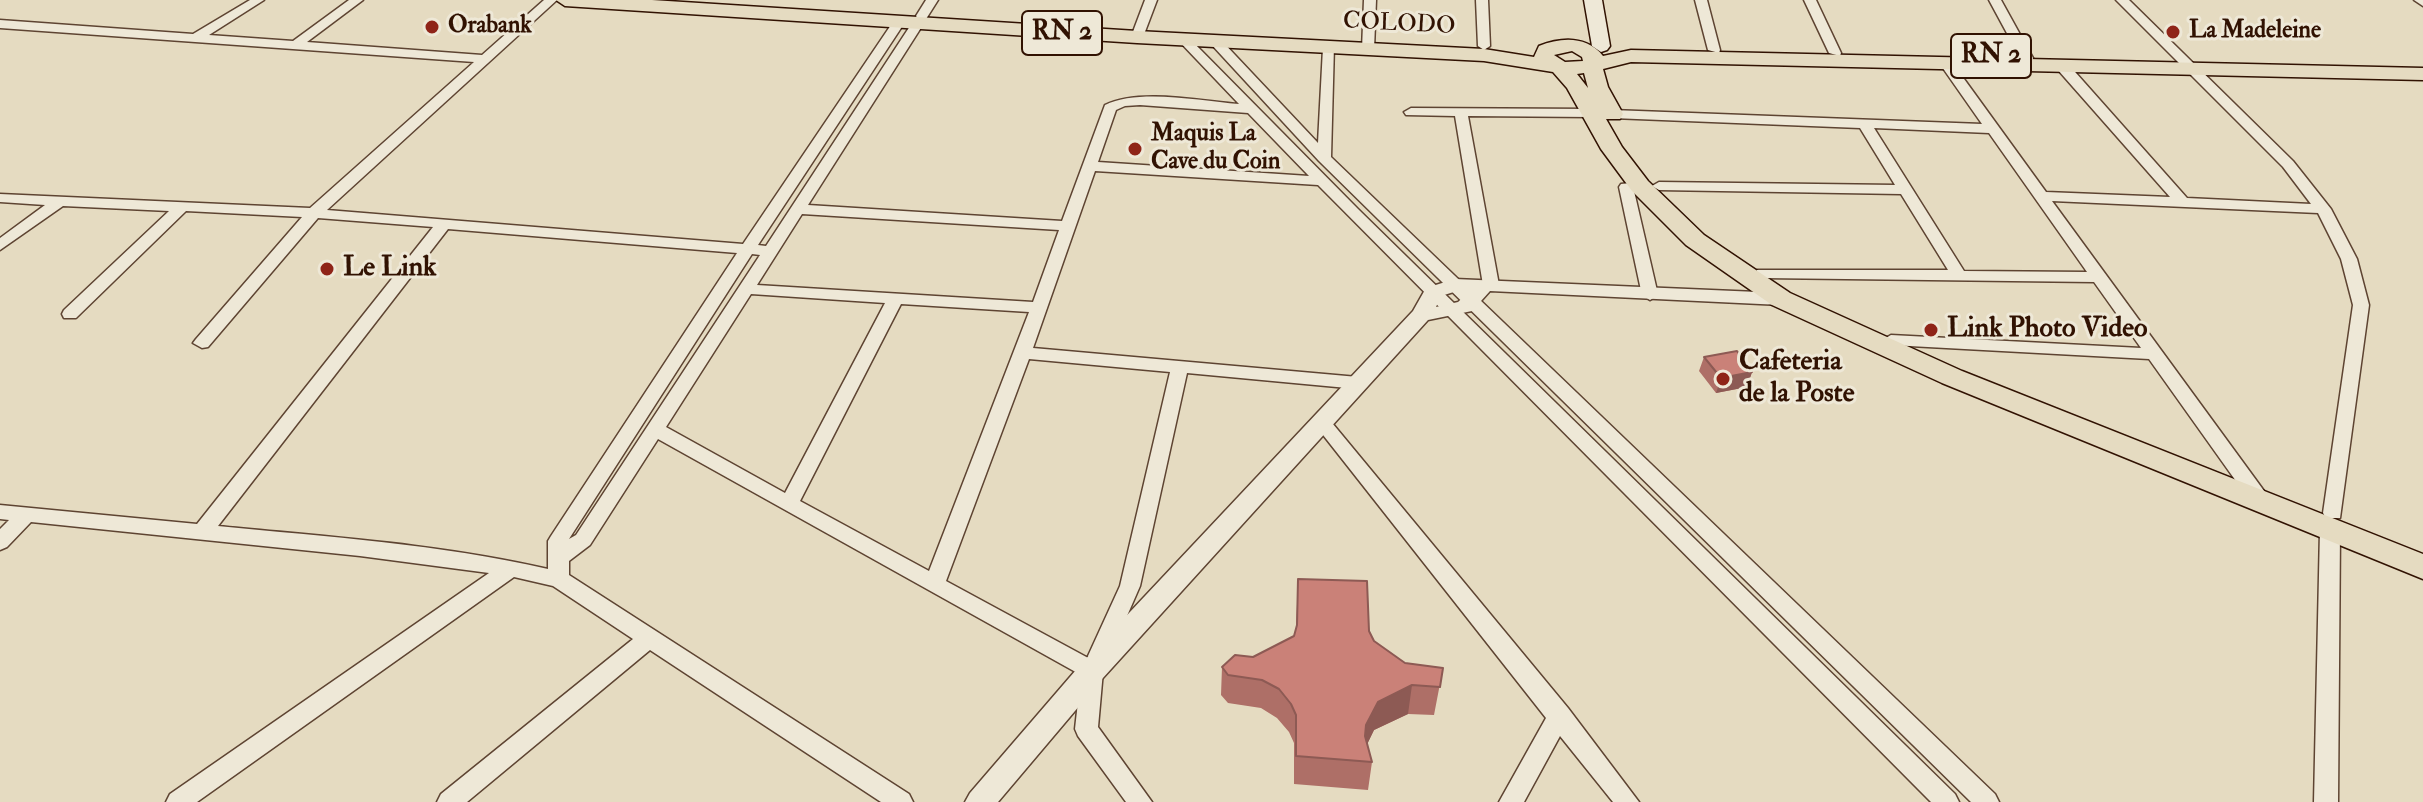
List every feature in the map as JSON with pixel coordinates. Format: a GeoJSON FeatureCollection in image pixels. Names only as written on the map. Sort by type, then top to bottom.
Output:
{"type":"FeatureCollection","features":[{"type":"Feature","properties":{"kind":"main road","name":"COLODO"},"geometry":{"type":"LineString","coordinates":[[565,0],[918,15]]}},
{"type":"Feature","properties":{"kind":"main road","name":"COLODO"},"geometry":{"type":"LineString","coordinates":[[675,0],[1484,55],[1559,52]]}},
{"type":"Feature","properties":{"kind":"main road"},"geometry":{"type":"LineString","coordinates":[[1593,0],[1602,113],[1623,167],[1705,231],[1763,273],[1832,313],[2252,490]]}},
{"type":"Feature","properties":{"kind":"main road","name":"COLODO"},"geometry":{"type":"LineString","coordinates":[[1138,33],[1183,39],[1329,48],[1368,45],[1484,46],[1559,52]]}},
{"type":"Feature","properties":{"kind":"main road","name":"RN 2"},"geometry":{"type":"LineString","coordinates":[[1597,55],[1714,50],[2027,58],[2193,68]]}},
{"type":"Feature","properties":{"kind":"main road"},"geometry":{"type":"LineString","coordinates":[[1559,52],[1576,85],[1602,113]]}},
{"type":"Feature","properties":{"kind":"main road","name":"RN 2"},"geometry":{"type":"LineString","coordinates":[[1559,52],[2419,74]]}},
{"type":"Feature","properties":{"kind":"main road"},"geometry":{"type":"LineString","coordinates":[[1649,186],[1695,240],[1781,299],[1952,377],[2332,521],[2423,551]]}},
{"type":"Feature","properties":{"kind":"main road"},"geometry":{"type":"LineString","coordinates":[[2332,521],[2423,567]]}},
{"type":"Feature","properties":{"kind":"street"},"geometry":{"type":"LineString","coordinates":[[196,38],[258,0]]}},
{"type":"Feature","properties":{"kind":"street"},"geometry":{"type":"LineString","coordinates":[[297,44],[357,0]]}},
{"type":"Feature","properties":{"kind":"street"},"geometry":{"type":"LineString","coordinates":[[202,343],[314,213],[551,0]]}},
{"type":"Feature","properties":{"kind":"street"},"geometry":{"type":"LineString","coordinates":[[1138,33],[1151,0]]}},
{"type":"Feature","properties":{"kind":"street"},"geometry":{"type":"LineString","coordinates":[[1368,45],[1370,0]]}},
{"type":"Feature","properties":{"kind":"street"},"geometry":{"type":"LineString","coordinates":[[1482,0],[1484,46]]}},
{"type":"Feature","properties":{"kind":"street"},"geometry":{"type":"LineString","coordinates":[[1701,0],[1714,50]]}},
{"type":"Feature","properties":{"kind":"street"},"geometry":{"type":"LineString","coordinates":[[1810,0],[1835,53]]}},
{"type":"Feature","properties":{"kind":"street"},"geometry":{"type":"LineString","coordinates":[[1995,0],[2027,58]]}},
{"type":"Feature","properties":{"kind":"street"},"geometry":{"type":"LineString","coordinates":[[2122,0],[2288,164],[2323,209],[2349,259],[2361,305],[2332,521],[2326,802]]}},
{"type":"Feature","properties":{"kind":"street"},"geometry":{"type":"LineString","coordinates":[[0,512],[203,531],[511,568],[559,568],[583,540],[771,251],[918,15]]}},
{"type":"Feature","properties":{"kind":"street"},"geometry":{"type":"LineString","coordinates":[[901,802],[648,639],[582,591],[559,568],[558,541],[748,249],[918,15]]}},
{"type":"Feature","properties":{"kind":"street"},"geometry":{"type":"LineString","coordinates":[[0,24],[486,59]]}},
{"type":"Feature","properties":{"kind":"street"},"geometry":{"type":"LineString","coordinates":[[1183,39],[1323,181],[1427,303],[1452,311],[1947,802]]}},
{"type":"Feature","properties":{"kind":"street"},"geometry":{"type":"LineString","coordinates":[[1215,41],[1324,158],[1455,285],[1483,291],[1781,299]]}},
{"type":"Feature","properties":{"kind":"street"},"geometry":{"type":"LineString","coordinates":[[1324,158],[1329,48]]}},
{"type":"Feature","properties":{"kind":"street"},"geometry":{"type":"LineString","coordinates":[[1946,64],[2252,490]]}},
{"type":"Feature","properties":{"kind":"street"},"geometry":{"type":"LineString","coordinates":[[2063,67],[2182,202]]}},
{"type":"Feature","properties":{"kind":"street"},"geometry":{"type":"LineString","coordinates":[[935,583],[1023,353],[1110,108],[1122,102],[1251,109]]}},
{"type":"Feature","properties":{"kind":"street"},"geometry":{"type":"LineString","coordinates":[[1411,112],[1602,113],[1994,129]]}},
{"type":"Feature","properties":{"kind":"street"},"geometry":{"type":"LineString","coordinates":[[1461,113],[1483,291],[1987,802]]}},
{"type":"Feature","properties":{"kind":"street"},"geometry":{"type":"LineString","coordinates":[[1865,125],[1959,275]]}},
{"type":"Feature","properties":{"kind":"street"},"geometry":{"type":"LineString","coordinates":[[1090,166],[1323,181]]}},
{"type":"Feature","properties":{"kind":"street"},"geometry":{"type":"LineString","coordinates":[[1650,295],[1626,187],[1906,190]]}},
{"type":"Feature","properties":{"kind":"street"},"geometry":{"type":"LineString","coordinates":[[2042,196],[2323,209]]}},
{"type":"Feature","properties":{"kind":"street"},"geometry":{"type":"LineString","coordinates":[[0,198],[445,222],[771,251]]}},
{"type":"Feature","properties":{"kind":"street"},"geometry":{"type":"LineString","coordinates":[[0,245],[60,201]]}},
{"type":"Feature","properties":{"kind":"street"},"geometry":{"type":"LineString","coordinates":[[70,314],[182,207]]}},
{"type":"Feature","properties":{"kind":"street"},"geometry":{"type":"LineString","coordinates":[[798,209],[1068,226]]}},
{"type":"Feature","properties":{"kind":"street"},"geometry":{"type":"LineString","coordinates":[[203,531],[445,222]]}},
{"type":"Feature","properties":{"kind":"street"},"geometry":{"type":"LineString","coordinates":[[1763,273],[2100,277]]}},
{"type":"Feature","properties":{"kind":"street"},"geometry":{"type":"LineString","coordinates":[[980,802],[1092,671],[1358,383],[1427,303],[1455,285]]}},
{"type":"Feature","properties":{"kind":"street"},"geometry":{"type":"LineString","coordinates":[[746,289],[1039,308]]}},
{"type":"Feature","properties":{"kind":"street"},"geometry":{"type":"LineString","coordinates":[[1452,311],[1483,291]]}},
{"type":"Feature","properties":{"kind":"street"},"geometry":{"type":"LineString","coordinates":[[789,504],[896,298]]}},
{"type":"Feature","properties":{"kind":"street"},"geometry":{"type":"LineString","coordinates":[[1891,340],[2155,354]]}},
{"type":"Feature","properties":{"kind":"street"},"geometry":{"type":"LineString","coordinates":[[1023,353],[1358,383]]}},
{"type":"Feature","properties":{"kind":"street"},"geometry":{"type":"LineString","coordinates":[[1140,802],[1086,729],[1092,671],[1130,586],[1180,367]]}},
{"type":"Feature","properties":{"kind":"street"},"geometry":{"type":"LineString","coordinates":[[1322,422],[1627,802]]}},
{"type":"Feature","properties":{"kind":"street"},"geometry":{"type":"LineString","coordinates":[[654,429],[1092,671]]}},
{"type":"Feature","properties":{"kind":"street"},"geometry":{"type":"LineString","coordinates":[[0,542],[25,516]]}},
{"type":"Feature","properties":{"kind":"street"},"geometry":{"type":"LineString","coordinates":[[178,802],[511,568]]}},
{"type":"Feature","properties":{"kind":"street"},"geometry":{"type":"LineString","coordinates":[[461,798],[648,639]]}},
{"type":"Feature","properties":{"kind":"street"},"geometry":{"type":"LineString","coordinates":[[1511,802],[1560,715]]}},
{"type":"Feature","properties":{"kind":"building"},"geometry":{"type":"Polygon","coordinates":[[[1737,351],[1752,372],[1721,378],[1704,357],[1737,351]]]}},
{"type":"Feature","properties":{"kind":"building"},"geometry":{"type":"Polygon","coordinates":[[[1298,579],[1367,581],[1369,631],[1374,641],[1405,663],[1443,668],[1440,687],[1412,685],[1378,702],[1366,725],[1365,736],[1372,762],[1296,756],[1296,715],[1279,689],[1262,680],[1228,675],[1222,667],[1235,655],[1253,657],[1294,636],[1298,579]]]}},
{"type":"Feature","properties":{"kind":"place","name":"Orabank"},"geometry":{"type":"Point","coordinates":[432,27]}},
{"type":"Feature","properties":{"kind":"place","name":"La Madeleine"},"geometry":{"type":"Point","coordinates":[2173,32]}},
{"type":"Feature","properties":{"kind":"place","name":"Maquis La Cave du Coin"},"geometry":{"type":"Point","coordinates":[1135,149]}},
{"type":"Feature","properties":{"kind":"place","name":"Le Link"},"geometry":{"type":"Point","coordinates":[327,269]}},
{"type":"Feature","properties":{"kind":"place","name":"Link Photo Video"},"geometry":{"type":"Point","coordinates":[1931,330]}},
{"type":"Feature","properties":{"kind":"place","name":"Cafeteria de la Poste"},"geometry":{"type":"Point","coordinates":[1723,379]}}]}
